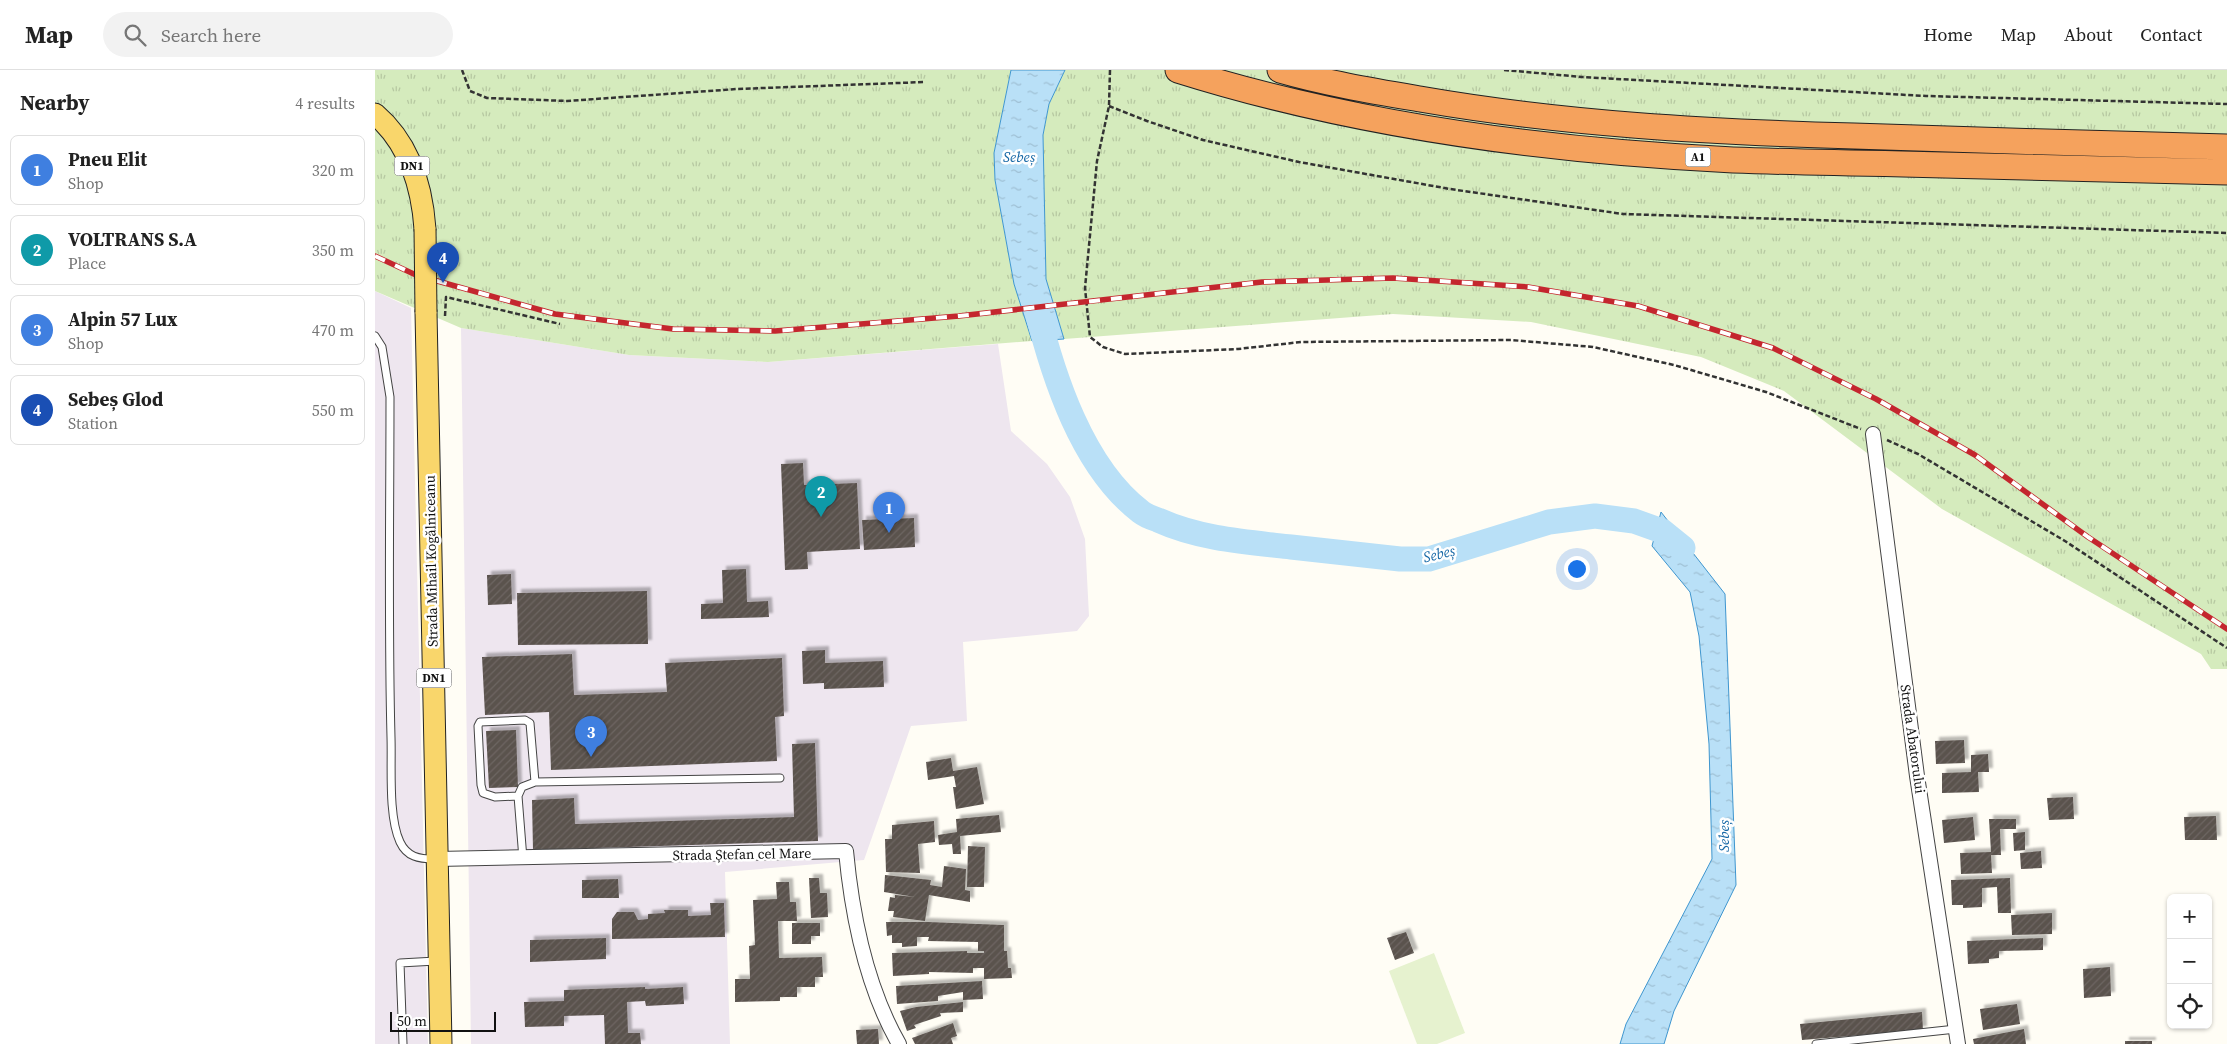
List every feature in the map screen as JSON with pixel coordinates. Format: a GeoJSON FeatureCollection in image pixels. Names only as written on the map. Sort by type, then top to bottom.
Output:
{"type":"FeatureCollection","features":[{"type":"Feature","properties":{"kind":"highway","name":"A1"},"geometry":{"type":"LineString","coordinates":[[1178,70],[1284,100],[1375,119],[1504,139],[1627,153],[1733,160],[2227,172]]}},
{"type":"Feature","properties":{"kind":"highway","name":"A1"},"geometry":{"type":"LineString","coordinates":[[1280,70],[1379,92],[1475,108],[1544,118],[1632,126],[1750,133],[2227,147]]}},
{"type":"Feature","properties":{"kind":"main road","name":"Strada Mihail Kogălniceanu"},"geometry":{"type":"LineString","coordinates":[[375,114],[396,139],[417,176],[423,201],[435,317],[437,859],[441,1044]]}},
{"type":"Feature","properties":{"kind":"street","name":"Strada Abatorului"},"geometry":{"type":"LineString","coordinates":[[1873,434],[1917,776],[1958,1044]]}},
{"type":"Feature","properties":{"kind":"street","name":"Strada Ștefan cel Mare"},"geometry":{"type":"LineString","coordinates":[[437,859],[523,859],[846,851],[849,886],[859,931],[877,996],[899,1044]]}},
{"type":"Feature","properties":{"kind":"lane"},"geometry":{"type":"LineString","coordinates":[[375,336],[382,347],[389,397],[390,701],[393,824],[408,854],[419,859],[437,859]]}},
{"type":"Feature","properties":{"kind":"lane"},"geometry":{"type":"LineString","coordinates":[[518,796],[495,797],[483,793],[477,726],[480,722],[525,720],[530,723],[535,782]]}},
{"type":"Feature","properties":{"kind":"lane"},"geometry":{"type":"LineString","coordinates":[[523,859],[518,796],[522,787],[535,782],[780,778]]}},
{"type":"Feature","properties":{"kind":"lane"},"geometry":{"type":"LineString","coordinates":[[403,1044],[400,963],[439,961]]}},
{"type":"Feature","properties":{"kind":"lane"},"geometry":{"type":"LineString","coordinates":[[1816,1044],[1956,1029]]}},
{"type":"Feature","properties":{"kind":"path"},"geometry":{"type":"LineString","coordinates":[[462,70],[470,91],[487,98],[509,100],[567,101],[737,89],[925,82]]}},
{"type":"Feature","properties":{"kind":"path"},"geometry":{"type":"LineString","coordinates":[[1110,70],[1109,106],[1097,162],[1085,288],[1090,337],[1103,347],[1125,354],[1238,349],[1301,342],[1511,340],[1593,347],[1674,364],[1766,392],[1823,412],[1918,454],[2065,541],[2227,648]]}},
{"type":"Feature","properties":{"kind":"path"},"geometry":{"type":"LineString","coordinates":[[1504,70],[1581,77],[1926,96],[2227,104]]}},
{"type":"Feature","properties":{"kind":"path"},"geometry":{"type":"LineString","coordinates":[[1109,106],[1203,140],[1299,162],[1451,189],[1623,214],[2227,233]]}},
{"type":"Feature","properties":{"kind":"path"},"geometry":{"type":"LineString","coordinates":[[435,317],[446,297],[560,324]]}},
{"type":"Feature","properties":{"kind":"shaded area"},"geometry":{"type":"Polygon","coordinates":[[[375,291],[411,308],[428,1044],[375,1044],[375,291]]]}},
{"type":"Feature","properties":{"kind":"shaded area"},"geometry":{"type":"Polygon","coordinates":[[[461,328],[629,355],[768,362],[998,344],[1011,431],[1047,464],[1070,497],[1085,539],[1089,616],[1077,631],[963,642],[967,721],[911,726],[864,860],[725,872],[730,1044],[471,1044],[461,328]]]}},
{"type":"Feature","properties":{"kind":"green space"},"geometry":{"type":"Polygon","coordinates":[[[375,70],[1011,70],[994,153],[995,180],[1014,284],[1032,341],[768,362],[629,355],[461,328],[375,291],[375,70]]]}},
{"type":"Feature","properties":{"kind":"green space"},"geometry":{"type":"Polygon","coordinates":[[[1065,70],[2227,70],[2227,669],[2211,669],[2201,654],[1942,509],[1784,391],[1701,357],[1531,322],[1393,314],[1064,339],[1046,279],[1043,135],[1049,104],[1065,70]]]}},
{"type":"Feature","properties":{"kind":"green space"},"geometry":{"type":"Polygon","coordinates":[[[1434,953],[1465,1033],[1437,1044],[1417,1044],[1389,971],[1434,953]]]}},
{"type":"Feature","properties":{"kind":"water","name":"Sebeș"},"geometry":{"type":"Polygon","coordinates":[[[1011,70],[1065,70],[1049,104],[1043,135],[1046,279],[1064,339],[1032,341],[1014,284],[995,180],[994,153],[1011,70]]]}},
{"type":"Feature","properties":{"kind":"water"},"geometry":{"type":"Polygon","coordinates":[[[1661,512],[1725,594],[1736,885],[1674,1011],[1664,1044],[1620,1044],[1626,1024],[1712,859],[1709,744],[1699,636],[1690,592],[1652,546],[1661,512]]]}},
{"type":"Feature","properties":{"kind":"building"},"geometry":{"type":"Polygon","coordinates":[[[803,463],[804,485],[857,483],[860,549],[807,552],[808,569],[785,570],[781,464],[803,463]]]}},
{"type":"Feature","properties":{"kind":"building"},"geometry":{"type":"Polygon","coordinates":[[[914,518],[915,547],[864,550],[862,520],[914,518]]]}},
{"type":"Feature","properties":{"kind":"building"},"geometry":{"type":"Polygon","coordinates":[[[746,569],[747,602],[768,601],[769,617],[701,619],[701,604],[723,603],[722,570],[746,569]]]}},
{"type":"Feature","properties":{"kind":"building"},"geometry":{"type":"Polygon","coordinates":[[[511,574],[512,604],[488,605],[487,575],[511,574]]]}},
{"type":"Feature","properties":{"kind":"building"},"geometry":{"type":"Polygon","coordinates":[[[647,591],[648,644],[518,645],[517,593],[647,591]]]}},
{"type":"Feature","properties":{"kind":"building"},"geometry":{"type":"Polygon","coordinates":[[[825,650],[825,663],[883,661],[884,687],[824,689],[824,683],[803,684],[802,651],[825,650]]]}},
{"type":"Feature","properties":{"kind":"building"},"geometry":{"type":"Polygon","coordinates":[[[572,654],[574,695],[667,692],[665,663],[782,658],[784,716],[775,717],[777,761],[551,770],[549,712],[485,715],[482,657],[572,654]]]}},
{"type":"Feature","properties":{"kind":"building"},"geometry":{"type":"Polygon","coordinates":[[[516,730],[518,787],[489,788],[486,731],[516,730]]]}},
{"type":"Feature","properties":{"kind":"building"},"geometry":{"type":"Polygon","coordinates":[[[1964,740],[1965,763],[1936,764],[1935,741],[1964,740]]]}},
{"type":"Feature","properties":{"kind":"building"},"geometry":{"type":"Polygon","coordinates":[[[815,743],[818,841],[533,850],[532,800],[574,798],[575,824],[794,817],[792,744],[815,743]]]}},
{"type":"Feature","properties":{"kind":"building"},"geometry":{"type":"Polygon","coordinates":[[[1988,754],[1989,772],[1978,772],[1979,792],[1942,793],[1942,773],[1971,772],[1971,755],[1988,754]]]}},
{"type":"Feature","properties":{"kind":"building"},"geometry":{"type":"Polygon","coordinates":[[[951,758],[953,771],[977,767],[984,804],[956,809],[953,787],[956,787],[954,776],[928,780],[926,762],[951,758]]]}},
{"type":"Feature","properties":{"kind":"building"},"geometry":{"type":"Polygon","coordinates":[[[2073,797],[2074,819],[2049,820],[2047,798],[2073,797]]]}},
{"type":"Feature","properties":{"kind":"building"},"geometry":{"type":"Polygon","coordinates":[[[999,815],[1001,832],[960,836],[961,854],[953,854],[952,844],[939,845],[938,835],[957,832],[956,819],[999,815]]]}},
{"type":"Feature","properties":{"kind":"building"},"geometry":{"type":"Polygon","coordinates":[[[2216,816],[2217,840],[2185,840],[2184,817],[2216,816]]]}},
{"type":"Feature","properties":{"kind":"building"},"geometry":{"type":"Polygon","coordinates":[[[1973,817],[1975,840],[1944,843],[1942,820],[1973,817]]]}},
{"type":"Feature","properties":{"kind":"building"},"geometry":{"type":"Polygon","coordinates":[[[1989,819],[2016,819],[2016,829],[2000,829],[2001,855],[1991,855],[1992,873],[1961,874],[1960,853],[1991,852],[1989,819]]]}},
{"type":"Feature","properties":{"kind":"building"},"geometry":{"type":"Polygon","coordinates":[[[934,821],[935,842],[918,844],[920,873],[886,872],[885,839],[892,839],[892,825],[934,821]]]}},
{"type":"Feature","properties":{"kind":"building"},"geometry":{"type":"Polygon","coordinates":[[[2025,832],[2025,850],[2014,851],[2013,833],[2025,832]]]}},
{"type":"Feature","properties":{"kind":"building"},"geometry":{"type":"Polygon","coordinates":[[[968,846],[985,847],[984,887],[967,887],[968,846]]]}},
{"type":"Feature","properties":{"kind":"building"},"geometry":{"type":"Polygon","coordinates":[[[2041,851],[2042,868],[2021,869],[2020,853],[2041,851]]]}},
{"type":"Feature","properties":{"kind":"building"},"geometry":{"type":"Polygon","coordinates":[[[944,866],[966,869],[965,890],[970,891],[970,902],[929,895],[925,921],[893,917],[894,911],[888,911],[890,897],[895,898],[895,895],[915,897],[884,892],[885,875],[931,880],[930,885],[942,887],[944,866]]]}},
{"type":"Feature","properties":{"kind":"building"},"geometry":{"type":"Polygon","coordinates":[[[809,878],[819,878],[820,893],[827,893],[828,917],[811,918],[809,878]]]}},
{"type":"Feature","properties":{"kind":"building"},"geometry":{"type":"Polygon","coordinates":[[[2010,878],[2011,913],[1998,913],[1997,887],[1982,888],[1982,907],[1963,908],[1963,905],[1952,905],[1951,880],[2010,878]]]}},
{"type":"Feature","properties":{"kind":"building"},"geometry":{"type":"Polygon","coordinates":[[[618,879],[619,898],[582,898],[582,880],[618,879]]]}},
{"type":"Feature","properties":{"kind":"building"},"geometry":{"type":"Polygon","coordinates":[[[776,882],[789,882],[790,902],[796,902],[797,921],[778,921],[779,958],[822,957],[823,977],[815,977],[815,987],[797,987],[797,997],[780,997],[780,1001],[735,1002],[735,979],[750,979],[749,946],[755,945],[753,900],[777,899],[776,882]]]}},
{"type":"Feature","properties":{"kind":"building"},"geometry":{"type":"Polygon","coordinates":[[[710,903],[724,903],[725,937],[612,939],[612,919],[617,912],[634,912],[638,920],[648,919],[648,914],[665,913],[664,910],[688,910],[688,916],[711,915],[710,903]]]}},
{"type":"Feature","properties":{"kind":"building"},"geometry":{"type":"Polygon","coordinates":[[[2052,913],[2052,934],[2012,935],[2011,915],[2052,913]]]}},
{"type":"Feature","properties":{"kind":"building"},"geometry":{"type":"Polygon","coordinates":[[[886,922],[1004,925],[1004,951],[1007,951],[1008,968],[1011,968],[1012,978],[984,979],[984,968],[973,968],[973,973],[929,972],[929,974],[893,976],[892,953],[967,951],[967,953],[984,953],[984,951],[978,951],[978,942],[928,941],[929,937],[917,937],[917,946],[902,947],[902,943],[892,943],[892,935],[887,936],[886,922]]]}},
{"type":"Feature","properties":{"kind":"building"},"geometry":{"type":"Polygon","coordinates":[[[792,923],[820,923],[820,936],[811,936],[811,944],[792,944],[792,923]]]}},
{"type":"Feature","properties":{"kind":"building"},"geometry":{"type":"Polygon","coordinates":[[[1406,932],[1414,953],[1395,960],[1387,938],[1406,932]]]}},
{"type":"Feature","properties":{"kind":"building"},"geometry":{"type":"Polygon","coordinates":[[[606,938],[606,959],[530,962],[530,940],[606,938]]]}},
{"type":"Feature","properties":{"kind":"building"},"geometry":{"type":"Polygon","coordinates":[[[2043,938],[2043,950],[1999,951],[1999,958],[1989,959],[1989,963],[1968,964],[1967,941],[2043,938]]]}},
{"type":"Feature","properties":{"kind":"building"},"geometry":{"type":"Polygon","coordinates":[[[2110,967],[2111,996],[2084,998],[2083,969],[2110,967]]]}},
{"type":"Feature","properties":{"kind":"building"},"geometry":{"type":"Polygon","coordinates":[[[982,981],[983,999],[963,1000],[963,992],[938,996],[938,1001],[897,1004],[896,986],[982,981]]]}},
{"type":"Feature","properties":{"kind":"building"},"geometry":{"type":"Polygon","coordinates":[[[645,987],[645,989],[683,987],[684,1004],[646,1006],[645,1001],[627,1002],[628,1033],[640,1033],[641,1044],[605,1044],[604,1015],[564,1016],[564,1026],[525,1027],[524,1002],[564,1001],[564,990],[645,987]]]}},
{"type":"Feature","properties":{"kind":"building"},"geometry":{"type":"Polygon","coordinates":[[[963,1002],[963,1012],[940,1013],[941,1016],[914,1025],[916,1028],[907,1031],[900,1011],[916,1007],[963,1002]]]}},
{"type":"Feature","properties":{"kind":"building"},"geometry":{"type":"Polygon","coordinates":[[[2017,1004],[2020,1024],[1983,1030],[1980,1009],[2017,1004]]]}},
{"type":"Feature","properties":{"kind":"building"},"geometry":{"type":"Polygon","coordinates":[[[1922,1012],[1923,1030],[1802,1040],[1800,1024],[1922,1012]]]}},
{"type":"Feature","properties":{"kind":"building"},"geometry":{"type":"Polygon","coordinates":[[[953,1023],[957,1036],[951,1038],[953,1044],[915,1044],[912,1038],[953,1023]]]}},
{"type":"Feature","properties":{"kind":"building"},"geometry":{"type":"Polygon","coordinates":[[[878,1029],[879,1044],[857,1044],[856,1030],[878,1029]]]}},
{"type":"Feature","properties":{"kind":"building"},"geometry":{"type":"Polygon","coordinates":[[[2024,1029],[2026,1044],[1974,1044],[1973,1039],[2024,1029]]]}},
{"type":"Feature","properties":{"kind":"building"},"geometry":{"type":"Polygon","coordinates":[[[2125,1041],[2152,1041],[2152,1044],[2125,1044],[2125,1041]]]}},
{"type":"Feature","properties":{"kind":"waterway","name":"Sebeș"},"geometry":{"type":"LineString","coordinates":[[1036,307],[1061,390],[1086,446],[1102,471],[1120,493],[1149,517],[1207,536],[1400,559],[1429,559],[1549,522],[1595,516],[1634,521],[1662,531],[1683,548]]}},
{"type":"Feature","properties":{"kind":"railway"},"geometry":{"type":"LineString","coordinates":[[375,256],[416,275],[555,314],[673,329],[775,331],[959,316],[1262,282],[1393,278],[1528,287],[1638,306],[1773,348],[1876,399],[1975,455],[2088,537],[2227,629]]}},
{"type":"Feature","properties":{"kind":"place","name":"Sebeș Glod"},"geometry":{"type":"Point","coordinates":[443,283]}},
{"type":"Feature","properties":{"kind":"place","name":"VOLTRANS S.A"},"geometry":{"type":"Point","coordinates":[821,517]}},
{"type":"Feature","properties":{"kind":"place","name":"Pneu Elit"},"geometry":{"type":"Point","coordinates":[889,533]}},
{"type":"Feature","properties":{"kind":"place","name":"Alpin 57 Lux"},"geometry":{"type":"Point","coordinates":[591,757]}}]}
